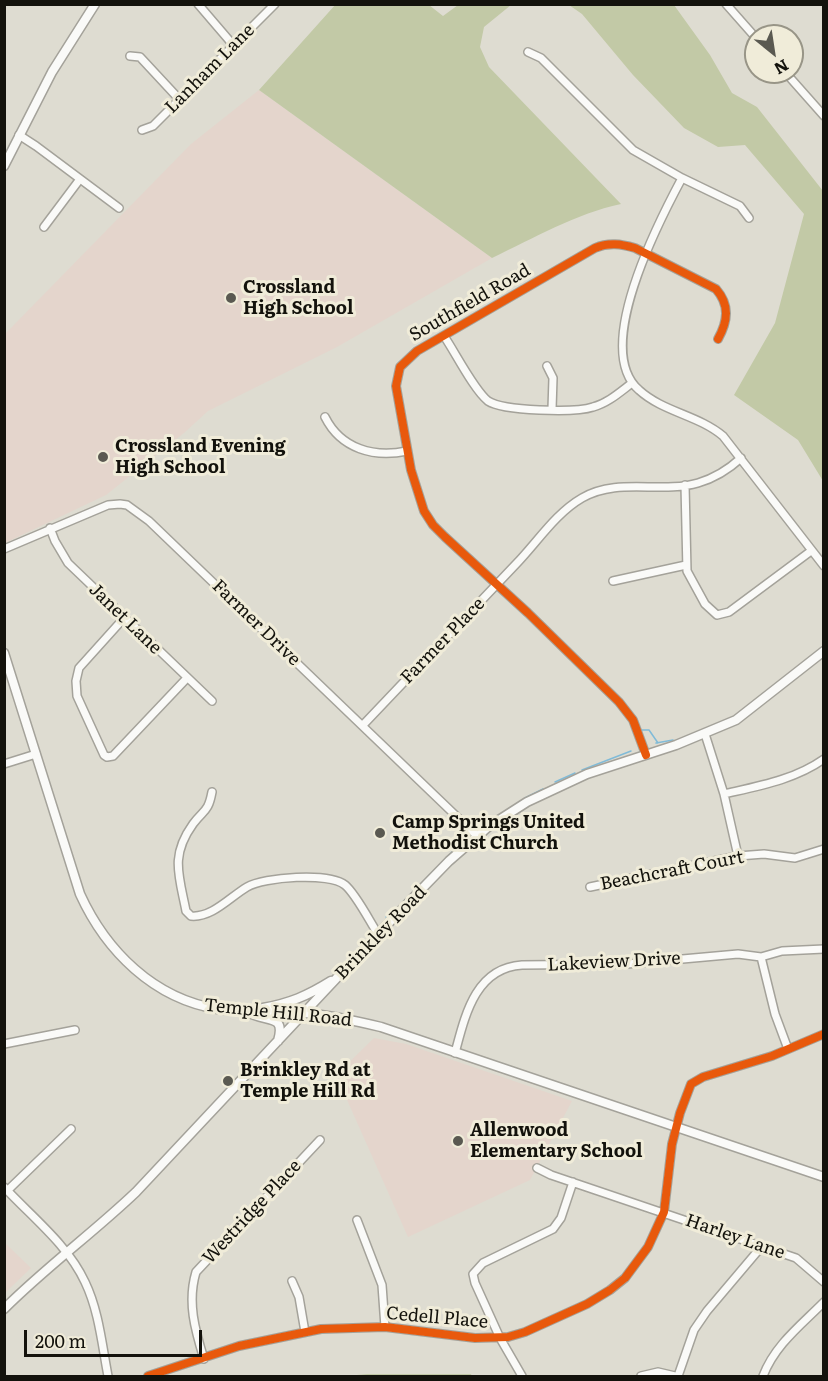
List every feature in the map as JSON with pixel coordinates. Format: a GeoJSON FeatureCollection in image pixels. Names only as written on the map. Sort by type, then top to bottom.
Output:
{"type":"FeatureCollection","features":[{"type":"Feature","properties":{"kind":"main road"},"geometry":{"type":"LineString","coordinates":[[4,166],[52,72],[95,4]]}},
{"type":"Feature","properties":{"kind":"main road","name":"Brinkley Road"},"geometry":{"type":"LineString","coordinates":[[4,1309],[136,1192],[378,934],[449,861],[477,836],[507,814],[549,791],[587,774],[705,734],[736,720],[824,651]]}},
{"type":"Feature","properties":{"kind":"main road","name":"Temple Hill Road"},"geometry":{"type":"LineString","coordinates":[[4,653],[80,894],[110,945],[135,970],[173,995],[218,1009],[306,1013],[361,1022],[824,1177]]}},
{"type":"Feature","properties":{"kind":"main road"},"geometry":{"type":"LineString","coordinates":[[245,1011],[286,1004],[314,992],[341,975]]}},
{"type":"Feature","properties":{"kind":"main road"},"geometry":{"type":"LineString","coordinates":[[245,1011],[258,1018],[275,1020],[280,1024],[278,1042]]}},
{"type":"Feature","properties":{"kind":"street"},"geometry":{"type":"LineString","coordinates":[[198,4],[234,46]]}},
{"type":"Feature","properties":{"kind":"street","name":"Lanham Lane"},"geometry":{"type":"LineString","coordinates":[[142,130],[153,126],[275,4]]}},
{"type":"Feature","properties":{"kind":"street"},"geometry":{"type":"LineString","coordinates":[[726,4],[744,25]]}},
{"type":"Feature","properties":{"kind":"street"},"geometry":{"type":"LineString","coordinates":[[528,52],[542,58],[633,150],[682,178],[740,206],[749,218]]}},
{"type":"Feature","properties":{"kind":"street"},"geometry":{"type":"LineString","coordinates":[[130,56],[140,57],[180,100]]}},
{"type":"Feature","properties":{"kind":"street"},"geometry":{"type":"LineString","coordinates":[[796,84],[824,116]]}},
{"type":"Feature","properties":{"kind":"street"},"geometry":{"type":"LineString","coordinates":[[19,135],[119,208]]}},
{"type":"Feature","properties":{"kind":"street"},"geometry":{"type":"LineString","coordinates":[[682,178],[645,253],[631,291],[624,339],[625,364],[632,383],[638,390],[711,426],[728,441],[824,566]]}},
{"type":"Feature","properties":{"kind":"street"},"geometry":{"type":"LineString","coordinates":[[44,227],[80,179]]}},
{"type":"Feature","properties":{"kind":"street","name":"Southfield Road"},"geometry":{"type":"LineString","coordinates":[[646,754],[627,712],[429,519],[416,489],[407,451],[396,394],[398,370],[410,356],[598,246],[621,244],[708,283],[719,292],[725,302],[727,314],[724,328],[718,339]]}},
{"type":"Feature","properties":{"kind":"street"},"geometry":{"type":"LineString","coordinates":[[444,336],[481,393],[489,401],[502,406],[571,411],[596,406],[632,383]]}},
{"type":"Feature","properties":{"kind":"street"},"geometry":{"type":"LineString","coordinates":[[547,366],[553,378],[552,410]]}},
{"type":"Feature","properties":{"kind":"street"},"geometry":{"type":"LineString","coordinates":[[326,417],[335,433],[358,448],[386,454],[407,451]]}},
{"type":"Feature","properties":{"kind":"street","name":"Farmer Place"},"geometry":{"type":"LineString","coordinates":[[363,725],[554,521],[582,498],[608,488],[685,485],[708,479],[725,471],[741,458]]}},
{"type":"Feature","properties":{"kind":"street"},"geometry":{"type":"LineString","coordinates":[[685,485],[686,565],[689,576],[705,604],[715,614],[721,615],[742,603],[811,551]]}},
{"type":"Feature","properties":{"kind":"street","name":"Farmer Drive"},"geometry":{"type":"LineString","coordinates":[[4,549],[108,505],[120,504],[134,509],[198,566],[477,836]]}},
{"type":"Feature","properties":{"kind":"street","name":"Janet Lane"},"geometry":{"type":"LineString","coordinates":[[50,528],[68,563],[212,701]]}},
{"type":"Feature","properties":{"kind":"street"},"geometry":{"type":"LineString","coordinates":[[613,581],[686,565]]}},
{"type":"Feature","properties":{"kind":"street"},"geometry":{"type":"LineString","coordinates":[[124,618],[79,668],[76,681],[77,696],[107,757],[113,756],[187,678]]}},
{"type":"Feature","properties":{"kind":"street"},"geometry":{"type":"LineString","coordinates":[[705,734],[724,794],[738,856]]}},
{"type":"Feature","properties":{"kind":"street"},"geometry":{"type":"LineString","coordinates":[[4,764],[36,754]]}},
{"type":"Feature","properties":{"kind":"street"},"geometry":{"type":"LineString","coordinates":[[724,794],[791,777],[806,771],[824,759]]}},
{"type":"Feature","properties":{"kind":"street"},"geometry":{"type":"LineString","coordinates":[[212,792],[209,806],[194,823],[177,855],[186,911],[191,916],[206,915],[258,882],[279,879],[333,879],[347,886],[378,934]]}},
{"type":"Feature","properties":{"kind":"street","name":"Beachcraft Court"},"geometry":{"type":"LineString","coordinates":[[590,887],[738,856],[764,854],[795,858],[824,849]]}},
{"type":"Feature","properties":{"kind":"street","name":"Lakeview Drive"},"geometry":{"type":"LineString","coordinates":[[455,1053],[471,1003],[477,992],[487,979],[506,968],[522,965],[627,964],[738,954],[761,957],[782,951],[824,949]]}},
{"type":"Feature","properties":{"kind":"street"},"geometry":{"type":"LineString","coordinates":[[761,957],[775,1014],[788,1049]]}},
{"type":"Feature","properties":{"kind":"street"},"geometry":{"type":"LineString","coordinates":[[4,1044],[75,1030]]}},
{"type":"Feature","properties":{"kind":"street","name":"Cedell Place"},"geometry":{"type":"LineString","coordinates":[[148,1377],[256,1342],[331,1328],[385,1327],[475,1338],[500,1338],[531,1329],[587,1304],[625,1278],[648,1248],[664,1212],[676,1127],[688,1090],[695,1080],[772,1056],[824,1034]]}},
{"type":"Feature","properties":{"kind":"street"},"geometry":{"type":"LineString","coordinates":[[71,1129],[6,1188],[66,1252],[82,1276],[92,1298],[108,1377]]}},
{"type":"Feature","properties":{"kind":"street","name":"Westridge Place"},"geometry":{"type":"LineString","coordinates":[[204,1359],[194,1326],[192,1310],[192,1287],[196,1272],[320,1140]]}},
{"type":"Feature","properties":{"kind":"street","name":"Harley Lane"},"geometry":{"type":"LineString","coordinates":[[537,1168],[796,1258],[824,1282]]}},
{"type":"Feature","properties":{"kind":"street"},"geometry":{"type":"LineString","coordinates":[[522,1377],[500,1338],[474,1283],[473,1274],[483,1263],[553,1229],[561,1218],[573,1182]]}},
{"type":"Feature","properties":{"kind":"street"},"geometry":{"type":"LineString","coordinates":[[357,1220],[379,1274],[384,1294],[385,1327]]}},
{"type":"Feature","properties":{"kind":"street"},"geometry":{"type":"LineString","coordinates":[[641,1377],[658,1372],[677,1377],[694,1329],[762,1246]]}},
{"type":"Feature","properties":{"kind":"street"},"geometry":{"type":"LineString","coordinates":[[292,1281],[299,1297],[305,1332]]}},
{"type":"Feature","properties":{"kind":"street"},"geometry":{"type":"LineString","coordinates":[[763,1377],[770,1360],[780,1346],[824,1302]]}},
{"type":"Feature","properties":{"kind":"shaded area","name":"Crossland High School"},"geometry":{"type":"Polygon","coordinates":[[[259,90],[492,258],[337,347],[208,411],[106,495],[5,543],[4,335],[191,144],[259,90]]]}},
{"type":"Feature","properties":{"kind":"shaded area","name":"Allenwood Elementary School"},"geometry":{"type":"Polygon","coordinates":[[[374,1038],[406,1044],[572,1101],[530,1180],[408,1237],[336,1075],[374,1038]]]}},
{"type":"Feature","properties":{"kind":"shaded area"},"geometry":{"type":"Polygon","coordinates":[[[5,1243],[31,1268],[5,1293],[5,1243]]]}},
{"type":"Feature","properties":{"kind":"green space"},"geometry":{"type":"Polygon","coordinates":[[[336,4],[429,5],[443,16],[458,5],[511,5],[484,27],[480,47],[489,67],[621,204],[571,220],[492,258],[259,90],[336,4]]]}},
{"type":"Feature","properties":{"kind":"green space"},"geometry":{"type":"Polygon","coordinates":[[[569,5],[674,5],[710,55],[732,93],[757,107],[823,191],[823,481],[798,440],[734,395],[775,323],[804,214],[745,145],[718,147],[684,128],[633,75],[582,14],[569,5]]]}},
{"type":"Feature","properties":{"kind":"green space"},"geometry":{"type":"Polygon","coordinates":[[[471,1374],[472,1376],[346,1376],[471,1374]]]}},
{"type":"Feature","properties":{"kind":"waterway"},"geometry":{"type":"LineString","coordinates":[[642,730],[649,730],[658,743]]}},
{"type":"Feature","properties":{"kind":"waterway"},"geometry":{"type":"LineString","coordinates":[[656,743],[673,740]]}},
{"type":"Feature","properties":{"kind":"waterway"},"geometry":{"type":"LineString","coordinates":[[582,770],[631,751]]}},
{"type":"Feature","properties":{"kind":"waterway"},"geometry":{"type":"LineString","coordinates":[[555,782],[575,773]]}},
{"type":"Feature","properties":{"kind":"waterway"},"geometry":{"type":"LineString","coordinates":[[525,798],[543,789]]}},
{"type":"Feature","properties":{"kind":"waterway"},"geometry":{"type":"LineString","coordinates":[[492,820],[519,802]]}},
{"type":"Feature","properties":{"kind":"waterway"},"geometry":{"type":"LineString","coordinates":[[405,900],[463,841]]}},
{"type":"Feature","properties":{"kind":"waterway"},"geometry":{"type":"LineString","coordinates":[[386,917],[393,912]]}},
{"type":"Feature","properties":{"kind":"cycle path"},"geometry":{"type":"LineString","coordinates":[[646,755],[633,720],[619,702],[433,525],[424,511],[411,470],[396,386],[400,367],[417,351],[595,248],[610,244],[635,248],[716,289],[724,301],[726,313],[724,326],[718,339]]}},
{"type":"Feature","properties":{"kind":"cycle path"},"geometry":{"type":"LineString","coordinates":[[148,1376],[239,1346],[321,1329],[385,1327],[475,1338],[508,1337],[525,1332],[587,1304],[625,1278],[648,1247],[664,1212],[672,1144],[691,1084],[703,1077],[772,1056],[824,1034]]}},
{"type":"Feature","properties":{"kind":"place","name":"Crossland High School"},"geometry":{"type":"Point","coordinates":[231,298]}},
{"type":"Feature","properties":{"kind":"place","name":"Crossland Evening High School"},"geometry":{"type":"Point","coordinates":[103,457]}},
{"type":"Feature","properties":{"kind":"place","name":"Camp Springs United Methodist Church"},"geometry":{"type":"Point","coordinates":[380,833]}},
{"type":"Feature","properties":{"kind":"place","name":"Brinkley Rd at Temple Hill Rd"},"geometry":{"type":"Point","coordinates":[228,1081]}},
{"type":"Feature","properties":{"kind":"place","name":"Allenwood Elementary School"},"geometry":{"type":"Point","coordinates":[458,1141]}}]}
